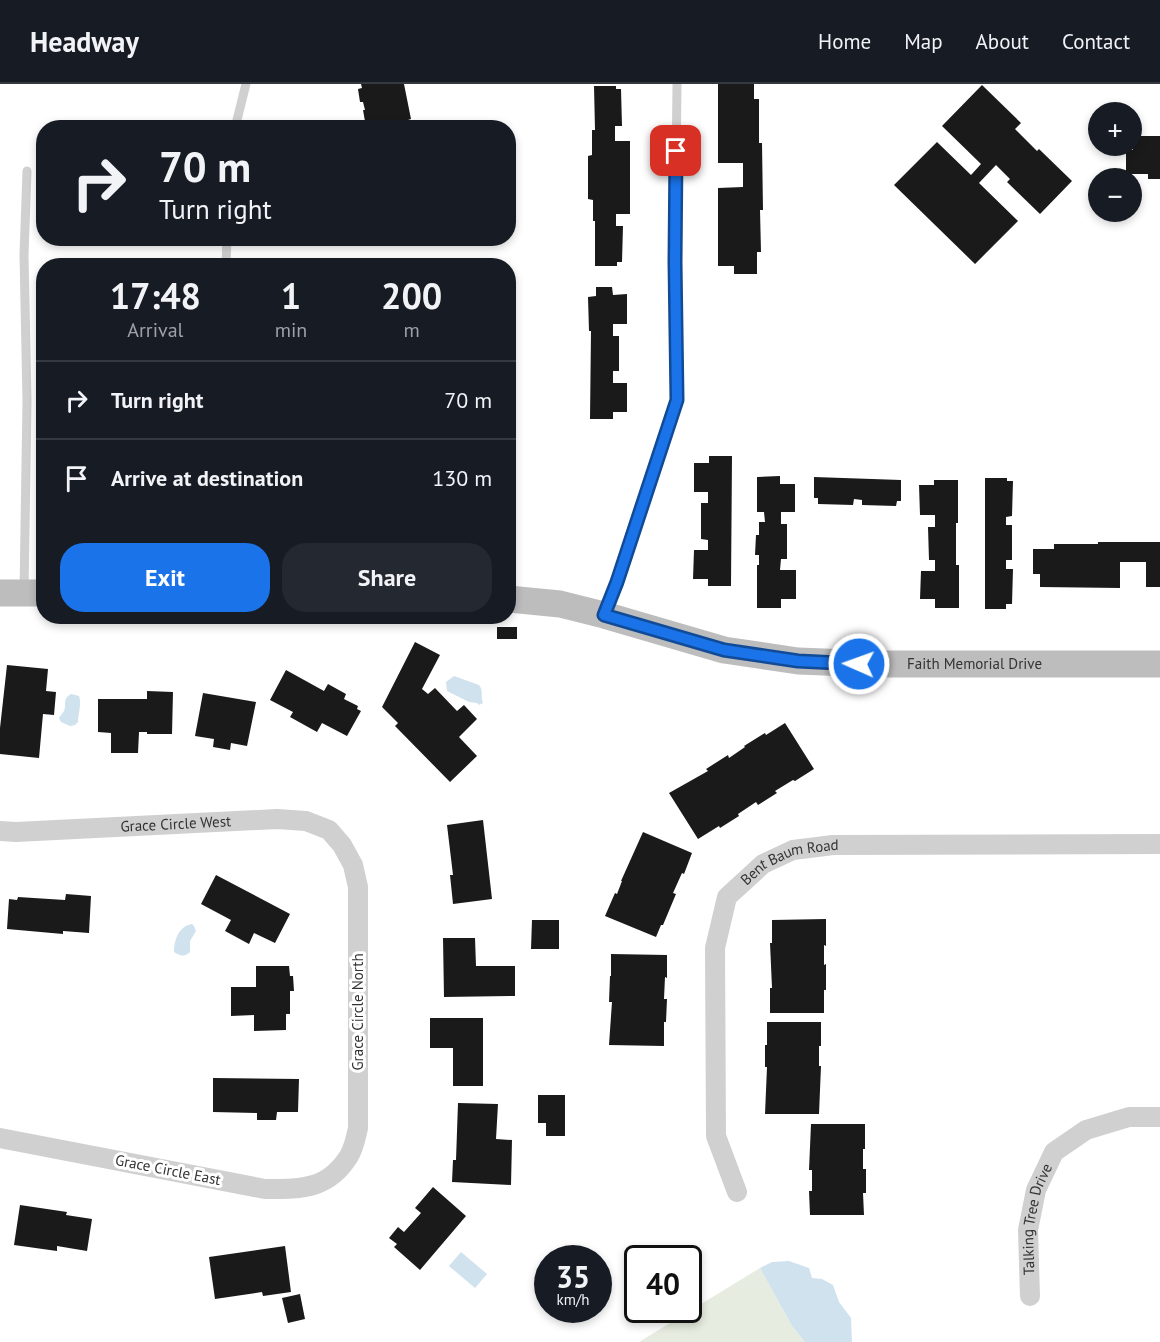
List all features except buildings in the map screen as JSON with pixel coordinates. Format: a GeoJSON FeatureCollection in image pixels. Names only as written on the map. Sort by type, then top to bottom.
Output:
{"type":"FeatureCollection","features":[{"type":"Feature","properties":{"kind":"street","name":"Faith Memorial Drive"},"geometry":{"type":"LineString","coordinates":[[516,600],[560,604],[724,650],[798,661],[876,664],[1160,664]]}},
{"type":"Feature","properties":{"kind":"street","name":"Grace Circle West"},"geometry":{"type":"LineString","coordinates":[[0,831],[277,819],[306,821],[329,830],[342,845]]}},
{"type":"Feature","properties":{"kind":"street","name":"Bent Baum Road"},"geometry":{"type":"LineString","coordinates":[[737,1192],[716,1136],[715,948],[727,897],[764,864],[794,850],[833,845],[1160,844]]}},
{"type":"Feature","properties":{"kind":"street","name":"Grace Circle North"},"geometry":{"type":"LineString","coordinates":[[334,1175],[350,1154],[358,1128],[357,887],[353,865],[342,845]]}},
{"type":"Feature","properties":{"kind":"street","name":"Talking Tree Drive"},"geometry":{"type":"LineString","coordinates":[[1030,1296],[1028,1230],[1036,1190],[1054,1152],[1086,1130],[1129,1117],[1160,1118]]}},
{"type":"Feature","properties":{"kind":"street","name":"Grace Circle East"},"geometry":{"type":"LineString","coordinates":[[0,1138],[265,1189],[298,1189],[319,1184],[334,1175]]}},
{"type":"Feature","properties":{"kind":"lane"},"geometry":{"type":"LineString","coordinates":[[237,120],[246,84]]}},
{"type":"Feature","properties":{"kind":"lane"},"geometry":{"type":"LineString","coordinates":[[604,615],[677,400],[675,262],[677,84]]}},
{"type":"Feature","properties":{"kind":"lane"},"geometry":{"type":"LineString","coordinates":[[23,593],[27,401],[24,255],[27,171]]}},
{"type":"Feature","properties":{"kind":"shaded area"},"geometry":{"type":"Polygon","coordinates":[[[760,1268],[792,1326],[805,1342],[639,1342],[670,1323],[702,1323],[702,1303],[760,1268]]]}},
{"type":"Feature","properties":{"kind":"water"},"geometry":{"type":"Polygon","coordinates":[[[454,676],[479,685],[483,703],[479,705],[469,702],[447,691],[446,682],[454,676]]]}},
{"type":"Feature","properties":{"kind":"water"},"geometry":{"type":"Polygon","coordinates":[[[71,694],[79,696],[80,702],[78,722],[70,726],[61,722],[59,718],[71,694]]]}},
{"type":"Feature","properties":{"kind":"water"},"geometry":{"type":"Polygon","coordinates":[[[192,924],[196,931],[190,941],[190,952],[180,955],[174,952],[178,934],[187,925],[192,924]]]}},
{"type":"Feature","properties":{"kind":"water"},"geometry":{"type":"Polygon","coordinates":[[[461,1252],[487,1274],[475,1288],[449,1266],[461,1252]]]}},
{"type":"Feature","properties":{"kind":"water"},"geometry":{"type":"Polygon","coordinates":[[[789,1261],[809,1268],[812,1278],[822,1279],[833,1285],[839,1302],[851,1318],[852,1342],[805,1342],[792,1326],[760,1268],[772,1262],[789,1261]]]}},
{"type":"Feature","properties":{"kind":"route"},"geometry":{"type":"LineString","coordinates":[[676,151],[677,400],[604,615],[724,650],[798,661],[859,664]]}}]}
